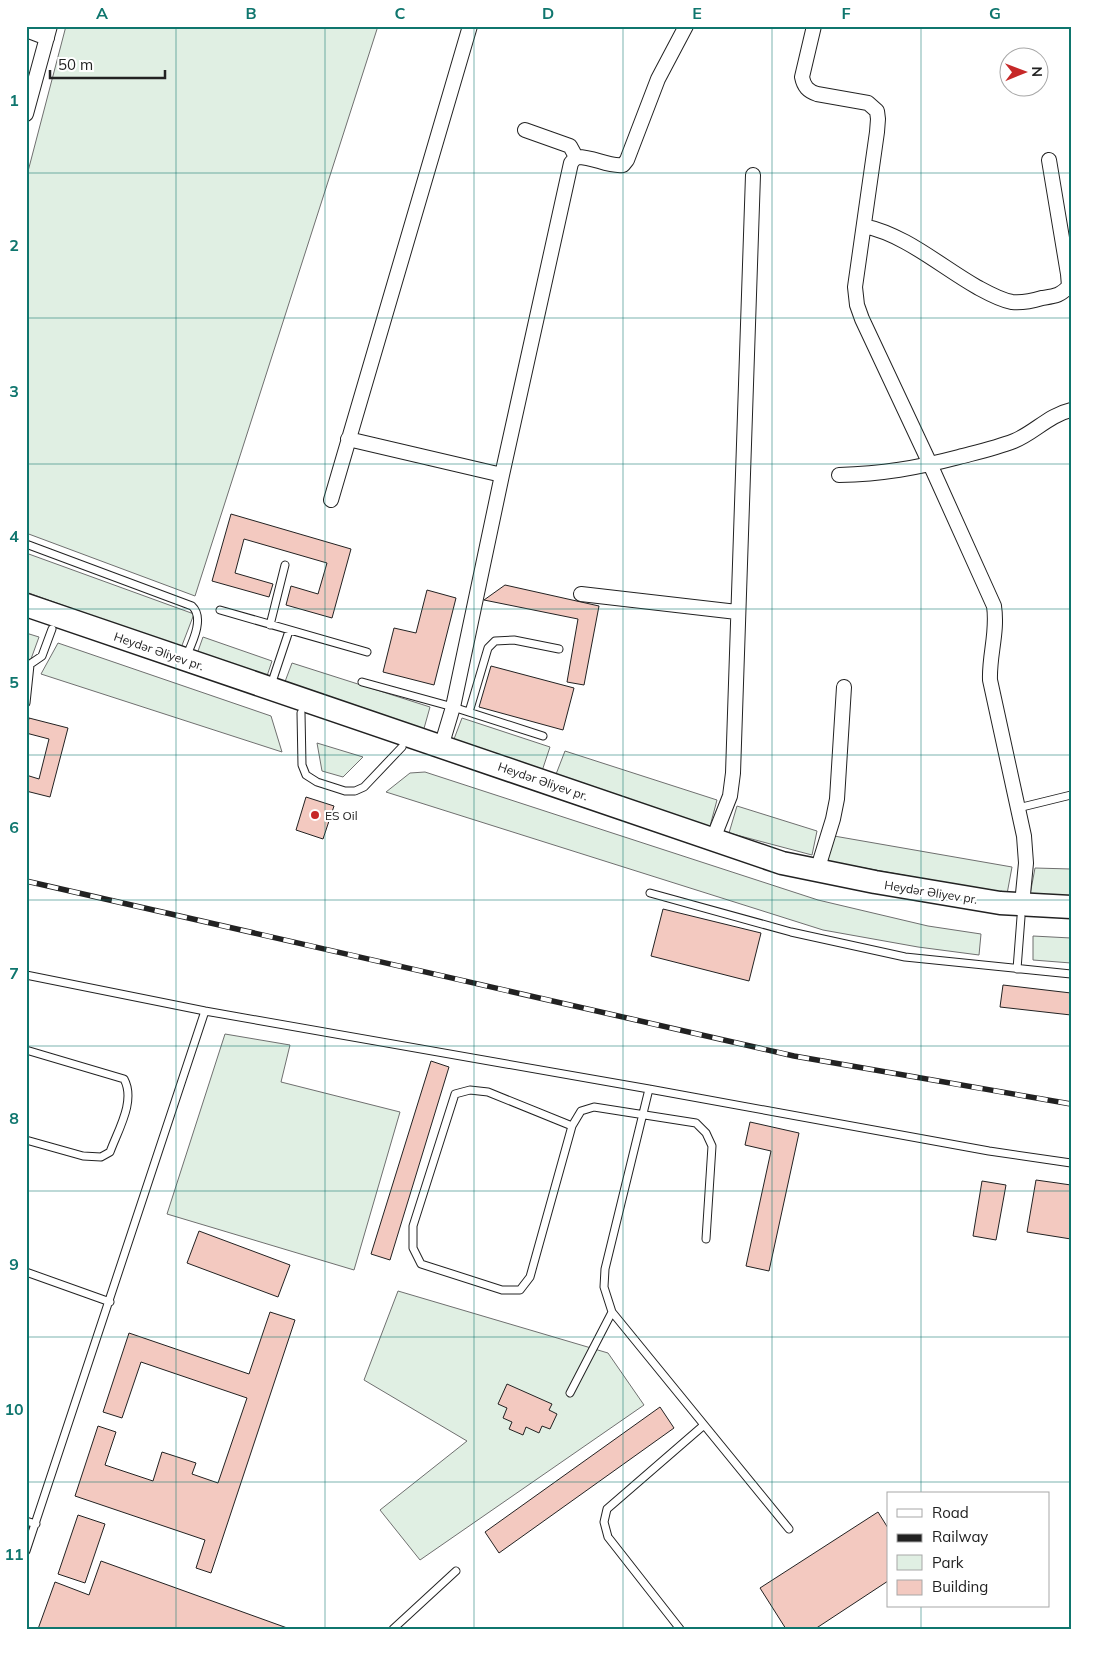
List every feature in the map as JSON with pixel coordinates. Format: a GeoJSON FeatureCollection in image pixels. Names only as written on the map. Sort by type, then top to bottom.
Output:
{"type":"FeatureCollection","features":[{"type":"Feature","properties":{"kind":"main road","name":"Heydər Əliyev pr."},"geometry":{"type":"LineString","coordinates":[[26,605],[782,863],[875,882],[1000,903],[1022,910],[1071,920]]}},
{"type":"Feature","properties":{"kind":"main road","name":"Heydər Əliyev pr."},"geometry":{"type":"LineString","coordinates":[[26,620],[779,875],[875,895],[998,915],[1022,910],[1071,907]]}},
{"type":"Feature","properties":{"kind":"street"},"geometry":{"type":"LineString","coordinates":[[331,500],[470,26]]}},
{"type":"Feature","properties":{"kind":"street"},"geometry":{"type":"LineString","coordinates":[[442,747],[453,708],[571,163],[576,157],[584,156],[616,166],[623,165],[627,160],[658,79],[686,26]]}},
{"type":"Feature","properties":{"kind":"street"},"geometry":{"type":"LineString","coordinates":[[814,26],[802,76],[803,84],[809,91],[817,94],[868,103],[877,111],[877,132],[855,287],[857,305],[994,606],[996,621],[990,664],[990,680],[1024,836],[1026,863],[1022,910]]}},
{"type":"Feature","properties":{"kind":"street"},"geometry":{"type":"LineString","coordinates":[[26,30],[49,32],[26,114]]}},
{"type":"Feature","properties":{"kind":"street"},"geometry":{"type":"LineString","coordinates":[[525,130],[570,146],[576,157]]}},
{"type":"Feature","properties":{"kind":"street"},"geometry":{"type":"LineString","coordinates":[[864,226],[896,236],[958,276],[995,297],[1010,302],[1025,302],[1062,294],[1069,286],[1068,274],[1049,160]]}},
{"type":"Feature","properties":{"kind":"street"},"geometry":{"type":"LineString","coordinates":[[713,839],[730,796],[732,773],[753,175]]}},
{"type":"Feature","properties":{"kind":"street"},"geometry":{"type":"LineString","coordinates":[[839,475],[873,474],[913,469],[997,448],[1018,439],[1043,423],[1071,410]]}},
{"type":"Feature","properties":{"kind":"street"},"geometry":{"type":"LineString","coordinates":[[348,440],[502,475]]}},
{"type":"Feature","properties":{"kind":"street"},"geometry":{"type":"LineString","coordinates":[[581,594],[737,612]]}},
{"type":"Feature","properties":{"kind":"street"},"geometry":{"type":"LineString","coordinates":[[817,870],[833,820],[837,799],[844,687]]}},
{"type":"Feature","properties":{"kind":"lane"},"geometry":{"type":"LineString","coordinates":[[26,544],[192,606],[197,611],[198,618],[185,659]]}},
{"type":"Feature","properties":{"kind":"lane"},"geometry":{"type":"LineString","coordinates":[[270,625],[285,565]]}},
{"type":"Feature","properties":{"kind":"lane"},"geometry":{"type":"LineString","coordinates":[[220,610],[367,652]]}},
{"type":"Feature","properties":{"kind":"lane"},"geometry":{"type":"LineString","coordinates":[[26,703],[28,666],[42,656],[52,629]]}},
{"type":"Feature","properties":{"kind":"lane"},"geometry":{"type":"LineString","coordinates":[[270,688],[289,631]]}},
{"type":"Feature","properties":{"kind":"lane"},"geometry":{"type":"LineString","coordinates":[[469,712],[488,648],[495,641],[514,640],[559,649]]}},
{"type":"Feature","properties":{"kind":"lane"},"geometry":{"type":"LineString","coordinates":[[362,682],[469,712],[543,736]]}},
{"type":"Feature","properties":{"kind":"lane"},"geometry":{"type":"LineString","coordinates":[[301,713],[302,765],[306,775],[316,782],[344,791],[355,791],[364,786],[402,747]]}},
{"type":"Feature","properties":{"kind":"lane"},"geometry":{"type":"LineString","coordinates":[[1018,808],[1071,795]]}},
{"type":"Feature","properties":{"kind":"lane"},"geometry":{"type":"LineString","coordinates":[[650,893],[791,932],[904,956],[1071,974]]}},
{"type":"Feature","properties":{"kind":"lane"},"geometry":{"type":"LineString","coordinates":[[1017,969],[1022,910]]}},
{"type":"Feature","properties":{"kind":"lane"},"geometry":{"type":"LineString","coordinates":[[26,975],[205,1012],[648,1088],[989,1151],[1071,1163]]}},
{"type":"Feature","properties":{"kind":"lane"},"geometry":{"type":"LineString","coordinates":[[26,1552],[205,1012]]}},
{"type":"Feature","properties":{"kind":"lane"},"geometry":{"type":"LineString","coordinates":[[26,1050],[124,1079],[129,1088],[128,1105],[110,1152],[101,1157],[83,1156],[26,1140]]}},
{"type":"Feature","properties":{"kind":"lane"},"geometry":{"type":"LineString","coordinates":[[648,1088],[605,1269],[604,1288],[612,1312],[790,1529]]}},
{"type":"Feature","properties":{"kind":"lane"},"geometry":{"type":"LineString","coordinates":[[572,1126],[488,1092],[470,1090],[456,1094],[412,1226],[413,1248],[421,1264],[502,1290],[520,1290],[530,1277],[572,1126],[581,1111],[594,1107],[696,1123],[706,1133],[712,1146],[706,1239]]}},
{"type":"Feature","properties":{"kind":"lane"},"geometry":{"type":"LineString","coordinates":[[26,1272],[110,1302]]}},
{"type":"Feature","properties":{"kind":"lane"},"geometry":{"type":"LineString","coordinates":[[570,1393],[612,1312]]}},
{"type":"Feature","properties":{"kind":"lane"},"geometry":{"type":"LineString","coordinates":[[680,1629],[608,1536],[604,1522],[607,1509],[704,1425]]}},
{"type":"Feature","properties":{"kind":"lane"},"geometry":{"type":"LineString","coordinates":[[26,1521],[36,1524]]}},
{"type":"Feature","properties":{"kind":"lane"},"geometry":{"type":"LineString","coordinates":[[393,1629],[456,1571]]}},
{"type":"Feature","properties":{"kind":"green space"},"geometry":{"type":"Polygon","coordinates":[[[66,26],[378,26],[195,596],[26,533],[26,179],[66,26]]]}},
{"type":"Feature","properties":{"kind":"green space"},"geometry":{"type":"Polygon","coordinates":[[[26,553],[194,614],[181,648],[26,592],[26,553]]]}},
{"type":"Feature","properties":{"kind":"green space"},"geometry":{"type":"Polygon","coordinates":[[[26,633],[39,637],[31,659],[26,660],[26,633]]]}},
{"type":"Feature","properties":{"kind":"green space"},"geometry":{"type":"Polygon","coordinates":[[[203,637],[272,661],[266,679],[197,654],[203,637]]]}},
{"type":"Feature","properties":{"kind":"green space"},"geometry":{"type":"Polygon","coordinates":[[[58,643],[271,716],[282,752],[41,674],[58,643]]]}},
{"type":"Feature","properties":{"kind":"green space"},"geometry":{"type":"Polygon","coordinates":[[[292,663],[430,707],[423,732],[283,687],[292,663]]]}},
{"type":"Feature","properties":{"kind":"green space"},"geometry":{"type":"Polygon","coordinates":[[[462,718],[550,747],[540,777],[451,747],[462,718]]]}},
{"type":"Feature","properties":{"kind":"green space"},"geometry":{"type":"Polygon","coordinates":[[[317,743],[363,757],[343,777],[322,771],[317,743]]]}},
{"type":"Feature","properties":{"kind":"green space"},"geometry":{"type":"Polygon","coordinates":[[[565,751],[717,800],[709,830],[553,782],[565,751]]]}},
{"type":"Feature","properties":{"kind":"green space"},"geometry":{"type":"Polygon","coordinates":[[[425,772],[818,900],[928,926],[981,934],[979,955],[918,947],[823,930],[386,792],[410,773],[425,772]]]}},
{"type":"Feature","properties":{"kind":"green space"},"geometry":{"type":"Polygon","coordinates":[[[737,806],[817,831],[812,855],[729,833],[737,806]]]}},
{"type":"Feature","properties":{"kind":"green space"},"geometry":{"type":"Polygon","coordinates":[[[834,836],[1012,867],[1007,894],[826,861],[834,836]]]}},
{"type":"Feature","properties":{"kind":"green space"},"geometry":{"type":"Polygon","coordinates":[[[1035,868],[1071,869],[1071,896],[1030,895],[1035,868]]]}},
{"type":"Feature","properties":{"kind":"green space"},"geometry":{"type":"Polygon","coordinates":[[[1033,936],[1071,938],[1071,963],[1033,960],[1033,936]]]}},
{"type":"Feature","properties":{"kind":"green space"},"geometry":{"type":"Polygon","coordinates":[[[225,1034],[290,1045],[281,1082],[400,1112],[354,1270],[167,1214],[225,1034]]]}},
{"type":"Feature","properties":{"kind":"green space"},"geometry":{"type":"Polygon","coordinates":[[[398,1291],[608,1353],[644,1405],[420,1560],[380,1510],[467,1441],[364,1380],[398,1291]]]}},
{"type":"Feature","properties":{"kind":"building"},"geometry":{"type":"Polygon","coordinates":[[[231,514],[351,549],[332,618],[286,605],[291,586],[318,594],[327,563],[244,539],[235,573],[273,584],[269,597],[212,581],[231,514]]]}},
{"type":"Feature","properties":{"kind":"building"},"geometry":{"type":"Polygon","coordinates":[[[505,585],[599,606],[584,685],[567,682],[578,619],[484,600],[505,585]]]}},
{"type":"Feature","properties":{"kind":"building"},"geometry":{"type":"Polygon","coordinates":[[[427,590],[456,598],[434,685],[383,672],[394,628],[416,633],[427,590]]]}},
{"type":"Feature","properties":{"kind":"building"},"geometry":{"type":"Polygon","coordinates":[[[491,666],[574,688],[563,730],[479,707],[491,666]]]}},
{"type":"Feature","properties":{"kind":"building"},"geometry":{"type":"Polygon","coordinates":[[[29,718],[68,728],[50,797],[26,791],[26,775],[39,779],[49,739],[26,733],[29,718]]]}},
{"type":"Feature","properties":{"kind":"building"},"geometry":{"type":"Polygon","coordinates":[[[306,797],[334,806],[323,839],[296,830],[306,797]]]}},
{"type":"Feature","properties":{"kind":"building"},"geometry":{"type":"Polygon","coordinates":[[[663,909],[761,933],[749,981],[651,956],[663,909]]]}},
{"type":"Feature","properties":{"kind":"building"},"geometry":{"type":"Polygon","coordinates":[[[1003,985],[1071,993],[1071,1015],[1000,1007],[1003,985]]]}},
{"type":"Feature","properties":{"kind":"building"},"geometry":{"type":"Polygon","coordinates":[[[431,1061],[449,1067],[390,1260],[371,1254],[431,1061]]]}},
{"type":"Feature","properties":{"kind":"building"},"geometry":{"type":"Polygon","coordinates":[[[750,1122],[799,1133],[769,1271],[746,1266],[771,1151],[745,1145],[750,1122]]]}},
{"type":"Feature","properties":{"kind":"building"},"geometry":{"type":"Polygon","coordinates":[[[1036,1180],[1071,1185],[1071,1239],[1027,1232],[1036,1180]]]}},
{"type":"Feature","properties":{"kind":"building"},"geometry":{"type":"Polygon","coordinates":[[[982,1181],[1006,1185],[996,1240],[973,1236],[982,1181]]]}},
{"type":"Feature","properties":{"kind":"building"},"geometry":{"type":"Polygon","coordinates":[[[199,1231],[290,1265],[278,1297],[187,1263],[199,1231]]]}},
{"type":"Feature","properties":{"kind":"building"},"geometry":{"type":"Polygon","coordinates":[[[270,1312],[295,1320],[211,1573],[196,1568],[205,1540],[75,1496],[98,1426],[116,1432],[105,1465],[153,1481],[162,1452],[196,1463],[192,1474],[218,1483],[247,1398],[141,1362],[122,1418],[103,1412],[129,1333],[249,1374],[270,1312]]]}},
{"type":"Feature","properties":{"kind":"building"},"geometry":{"type":"Polygon","coordinates":[[[507,1384],[552,1404],[549,1410],[557,1414],[550,1429],[542,1426],[539,1433],[526,1427],[523,1435],[509,1429],[512,1422],[503,1418],[507,1408],[498,1404],[507,1384]]]}},
{"type":"Feature","properties":{"kind":"building"},"geometry":{"type":"Polygon","coordinates":[[[660,1407],[674,1428],[499,1553],[485,1532],[660,1407]]]}},
{"type":"Feature","properties":{"kind":"building"},"geometry":{"type":"Polygon","coordinates":[[[878,1512],[887,1526],[887,1582],[815,1629],[786,1629],[760,1588],[878,1512]]]}},
{"type":"Feature","properties":{"kind":"building"},"geometry":{"type":"Polygon","coordinates":[[[78,1515],[105,1524],[85,1583],[58,1574],[78,1515]]]}},
{"type":"Feature","properties":{"kind":"building"},"geometry":{"type":"Polygon","coordinates":[[[101,1561],[290,1629],[38,1629],[55,1582],[89,1595],[101,1561]]]}},
{"type":"Feature","properties":{"kind":"railway"},"geometry":{"type":"LineString","coordinates":[[26,881],[794,1056],[1071,1104]]}},
{"type":"Feature","properties":{"kind":"place","name":"ES Oil"},"geometry":{"type":"Point","coordinates":[315,815]}}]}
